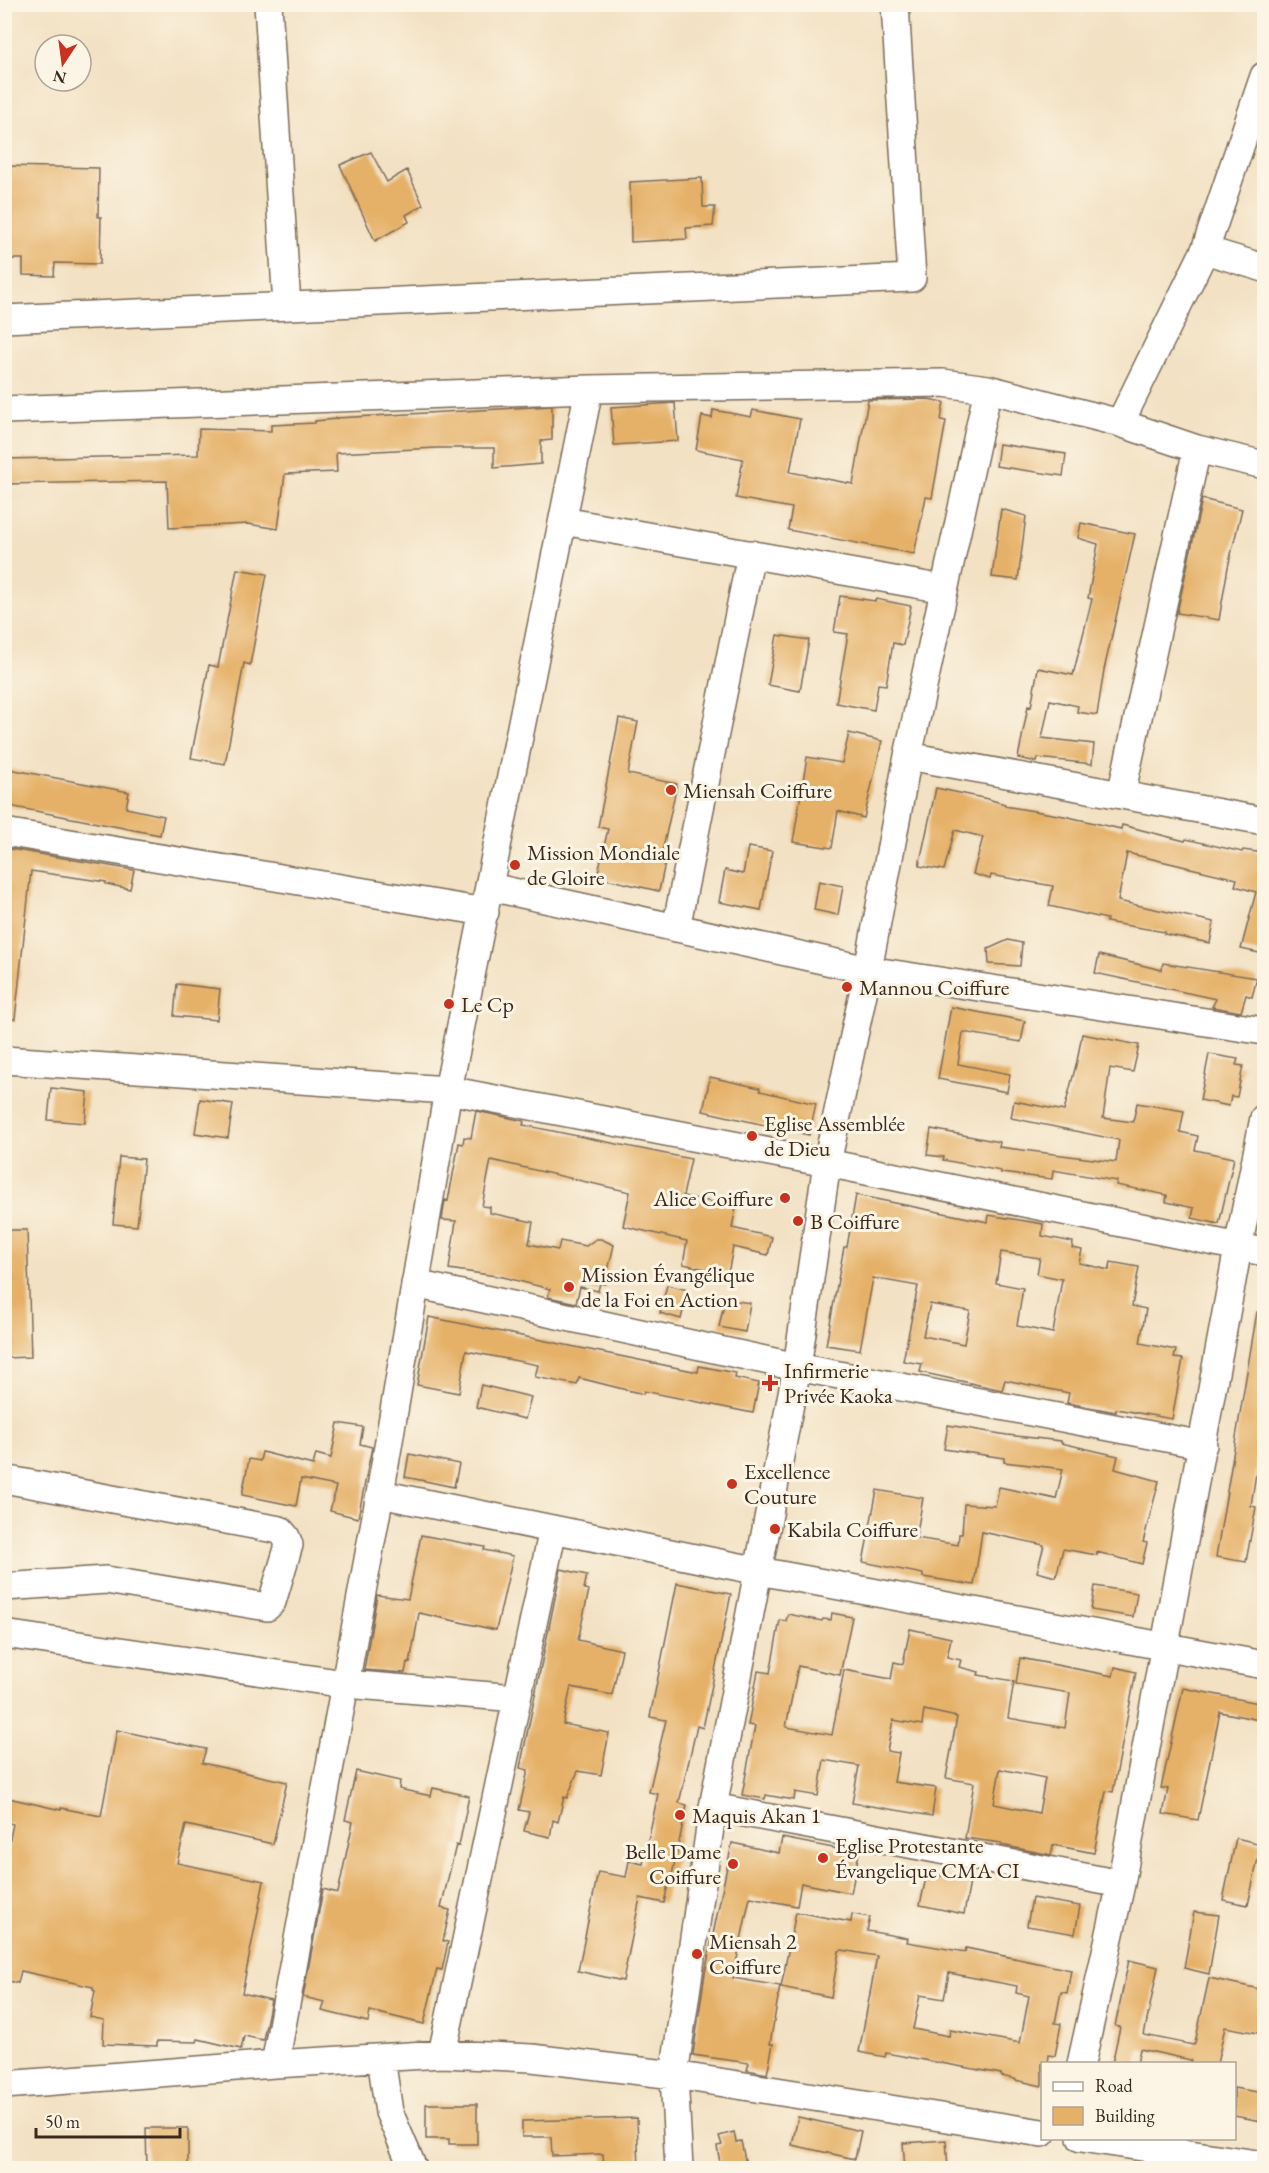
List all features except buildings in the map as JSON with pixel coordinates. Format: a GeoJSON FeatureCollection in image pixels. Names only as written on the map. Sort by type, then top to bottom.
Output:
{"type":"FeatureCollection","features":[{"type":"Feature","properties":{"kind":"street"},"geometry":{"type":"LineString","coordinates":[[268,4],[287,306]]}},
{"type":"Feature","properties":{"kind":"street"},"geometry":{"type":"LineString","coordinates":[[4,319],[912,278],[895,4]]}},
{"type":"Feature","properties":{"kind":"street"},"geometry":{"type":"LineString","coordinates":[[1120,423],[1205,250],[1259,113],[1264,76]]}},
{"type":"Feature","properties":{"kind":"street"},"geometry":{"type":"LineString","coordinates":[[1205,250],[1264,268]]}},
{"type":"Feature","properties":{"kind":"street"},"geometry":{"type":"LineString","coordinates":[[4,410],[589,389],[943,383],[988,389],[1120,423],[1197,449],[1264,465]]}},
{"type":"Feature","properties":{"kind":"street"},"geometry":{"type":"LineString","coordinates":[[275,2064],[380,1494],[448,1090],[589,389]]}},
{"type":"Feature","properties":{"kind":"street"},"geometry":{"type":"LineString","coordinates":[[679,2169],[674,2075],[713,1807],[797,1367],[827,1162],[868,970],[908,756],[988,389]]}},
{"type":"Feature","properties":{"kind":"street"},"geometry":{"type":"LineString","coordinates":[[1121,795],[1197,449]]}},
{"type":"Feature","properties":{"kind":"street"},"geometry":{"type":"LineString","coordinates":[[563,521],[944,589]]}},
{"type":"Feature","properties":{"kind":"street"},"geometry":{"type":"LineString","coordinates":[[676,928],[751,554]]}},
{"type":"Feature","properties":{"kind":"street"},"geometry":{"type":"LineString","coordinates":[[908,756],[1264,821]]}},
{"type":"Feature","properties":{"kind":"street"},"geometry":{"type":"LineString","coordinates":[[4,832],[676,928],[868,970],[1264,1031]]}},
{"type":"Feature","properties":{"kind":"street"},"geometry":{"type":"LineString","coordinates":[[4,1060],[448,1090],[827,1162],[1251,1250]]}},
{"type":"Feature","properties":{"kind":"street"},"geometry":{"type":"LineString","coordinates":[[1081,2062],[1121,1884],[1203,1445],[1251,1250],[1264,1118]]}},
{"type":"Feature","properties":{"kind":"street"},"geometry":{"type":"LineString","coordinates":[[415,1284],[797,1367],[1203,1445]]}},
{"type":"Feature","properties":{"kind":"street"},"geometry":{"type":"LineString","coordinates":[[4,1479],[280,1530],[289,1545],[272,1602],[267,1607],[255,1607],[106,1580],[4,1587]]}},
{"type":"Feature","properties":{"kind":"street"},"geometry":{"type":"LineString","coordinates":[[380,1494],[759,1571],[1264,1665]]}},
{"type":"Feature","properties":{"kind":"street"},"geometry":{"type":"LineString","coordinates":[[442,2054],[553,1529]]}},
{"type":"Feature","properties":{"kind":"street"},"geometry":{"type":"LineString","coordinates":[[4,1634],[345,1684],[518,1698]]}},
{"type":"Feature","properties":{"kind":"street"},"geometry":{"type":"LineString","coordinates":[[713,1807],[1121,1884]]}},
{"type":"Feature","properties":{"kind":"street"},"geometry":{"type":"LineString","coordinates":[[4,2085],[275,2064],[442,2054],[532,2058],[674,2075],[1041,2133]]}},
{"type":"Feature","properties":{"kind":"street"},"geometry":{"type":"LineString","coordinates":[[381,2058],[389,2112],[413,2169]]}},
{"type":"Feature","properties":{"kind":"street"},"geometry":{"type":"LineString","coordinates":[[1088,2140],[1264,2165]]}},
{"type":"Feature","properties":{"kind":"place","name":"Miensah Coiffure"},"geometry":{"type":"Point","coordinates":[671,790]}},
{"type":"Feature","properties":{"kind":"place","name":"Mission Mondiale de Gloire"},"geometry":{"type":"Point","coordinates":[515,865]}},
{"type":"Feature","properties":{"kind":"place","name":"Mannou Coiffure"},"geometry":{"type":"Point","coordinates":[847,987]}},
{"type":"Feature","properties":{"kind":"place","name":"Le Cp"},"geometry":{"type":"Point","coordinates":[449,1004]}},
{"type":"Feature","properties":{"kind":"place","name":"Eglise Assemblée de Dieu"},"geometry":{"type":"Point","coordinates":[752,1136]}},
{"type":"Feature","properties":{"kind":"place","name":"Alice Coiffure"},"geometry":{"type":"Point","coordinates":[785,1198]}},
{"type":"Feature","properties":{"kind":"place","name":"B Coiffure"},"geometry":{"type":"Point","coordinates":[798,1221]}},
{"type":"Feature","properties":{"kind":"place","name":"Mission Évangélique de la Foi en Action"},"geometry":{"type":"Point","coordinates":[569,1287]}},
{"type":"Feature","properties":{"kind":"place","name":"Infirmerie Privée Kaoka"},"geometry":{"type":"Point","coordinates":[770,1383]}},
{"type":"Feature","properties":{"kind":"place","name":"Excellence Couture"},"geometry":{"type":"Point","coordinates":[732,1484]}},
{"type":"Feature","properties":{"kind":"place","name":"Kabila Coiffure"},"geometry":{"type":"Point","coordinates":[775,1529]}},
{"type":"Feature","properties":{"kind":"place","name":"Maquis Akan 1"},"geometry":{"type":"Point","coordinates":[680,1815]}},
{"type":"Feature","properties":{"kind":"place","name":"Eglise Protestante Évangelique CMA CI"},"geometry":{"type":"Point","coordinates":[823,1858]}},
{"type":"Feature","properties":{"kind":"place","name":"Belle Dame Coiffure"},"geometry":{"type":"Point","coordinates":[733,1864]}},
{"type":"Feature","properties":{"kind":"place","name":"Miensah 2 Coiffure"},"geometry":{"type":"Point","coordinates":[697,1954]}}]}
